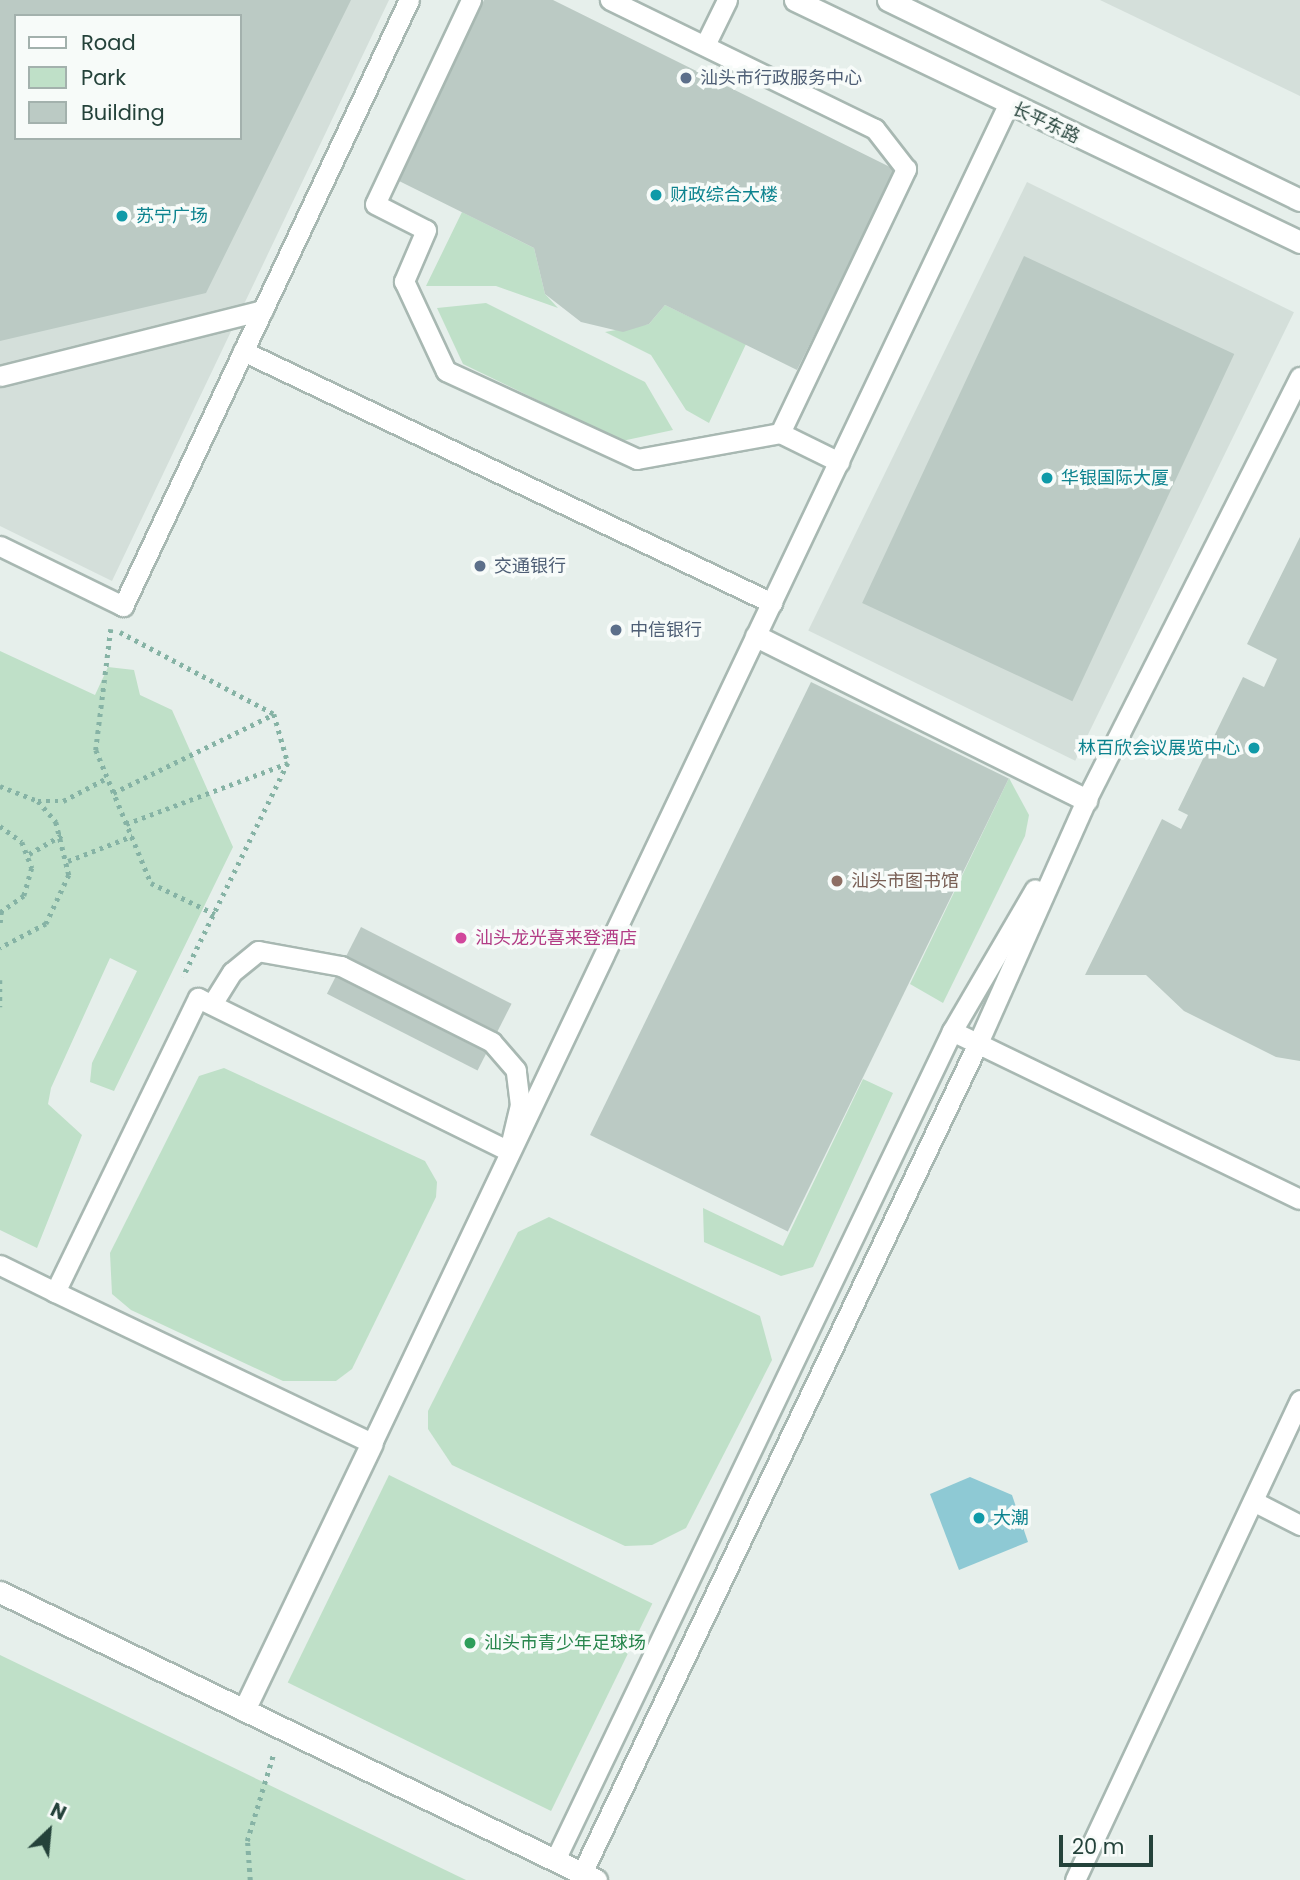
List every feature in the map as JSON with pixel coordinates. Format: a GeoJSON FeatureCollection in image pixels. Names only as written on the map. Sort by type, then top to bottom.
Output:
{"type":"FeatureCollection","features":[{"type":"Feature","properties":{"kind":"street","name":"长平东路"},"geometry":{"type":"LineString","coordinates":[[795,0],[1008,105],[1300,242]]}},
{"type":"Feature","properties":{"kind":"street"},"geometry":{"type":"LineString","coordinates":[[888,0],[1300,200]]}},
{"type":"Feature","properties":{"kind":"street"},"geometry":{"type":"LineString","coordinates":[[756,636],[1086,800]]}},
{"type":"Feature","properties":{"kind":"street"},"geometry":{"type":"LineString","coordinates":[[244,1710],[372,1443]]}},
{"type":"Feature","properties":{"kind":"street"},"geometry":{"type":"LineString","coordinates":[[0,1592],[589,1877]]}},
{"type":"Feature","properties":{"kind":"lane"},"geometry":{"type":"LineString","coordinates":[[0,546],[123,606],[409,0]]}},
{"type":"Feature","properties":{"kind":"lane"},"geometry":{"type":"LineString","coordinates":[[471,0],[375,204],[426,230],[404,281],[446,372],[637,459],[780,433],[839,462]]}},
{"type":"Feature","properties":{"kind":"lane"},"geometry":{"type":"LineString","coordinates":[[610,0],[876,129],[906,169],[780,433]]}},
{"type":"Feature","properties":{"kind":"lane"},"geometry":{"type":"LineString","coordinates":[[705,45],[727,0]]}},
{"type":"Feature","properties":{"kind":"lane"},"geometry":{"type":"LineString","coordinates":[[0,1265],[372,1443],[1008,105]]}},
{"type":"Feature","properties":{"kind":"lane"},"geometry":{"type":"LineString","coordinates":[[0,376],[263,310]]}},
{"type":"Feature","properties":{"kind":"lane"},"geometry":{"type":"LineString","coordinates":[[243,351],[772,603]]}},
{"type":"Feature","properties":{"kind":"lane"},"geometry":{"type":"LineString","coordinates":[[589,1877],[978,1044],[1086,800],[1300,377]]}},
{"type":"Feature","properties":{"kind":"lane"},"geometry":{"type":"LineString","coordinates":[[555,1860],[952,1031],[1086,800]]}},
{"type":"Feature","properties":{"kind":"lane"},"geometry":{"type":"LineString","coordinates":[[212,1004],[232,972],[258,951],[341,966],[492,1042],[516,1070],[520,1105],[509,1151]]}},
{"type":"Feature","properties":{"kind":"lane"},"geometry":{"type":"LineString","coordinates":[[55,1292],[198,998],[509,1151]]}},
{"type":"Feature","properties":{"kind":"lane"},"geometry":{"type":"LineString","coordinates":[[952,1031],[1300,1199]]}},
{"type":"Feature","properties":{"kind":"lane"},"geometry":{"type":"LineString","coordinates":[[1075,1880],[1300,1400]]}},
{"type":"Feature","properties":{"kind":"lane"},"geometry":{"type":"LineString","coordinates":[[1253,1502],[1300,1525]]}},
{"type":"Feature","properties":{"kind":"path"},"geometry":{"type":"LineString","coordinates":[[99,622],[111,628],[274,714],[288,763],[215,914],[151,883],[96,750],[111,628]]}},
{"type":"Feature","properties":{"kind":"path"},"geometry":{"type":"LineString","coordinates":[[113,793],[274,714]]}},
{"type":"Feature","properties":{"kind":"path"},"geometry":{"type":"LineString","coordinates":[[126,824],[288,763]]}},
{"type":"Feature","properties":{"kind":"path"},"geometry":{"type":"LineString","coordinates":[[0,786],[38,801],[63,802],[107,778]]}},
{"type":"Feature","properties":{"kind":"path"},"geometry":{"type":"LineString","coordinates":[[0,948],[46,924],[62,902],[68,861],[62,835],[38,801]]}},
{"type":"Feature","properties":{"kind":"path"},"geometry":{"type":"LineString","coordinates":[[0,826],[29,854]]}},
{"type":"Feature","properties":{"kind":"path"},"geometry":{"type":"LineString","coordinates":[[29,854],[62,835]]}},
{"type":"Feature","properties":{"kind":"path"},"geometry":{"type":"LineString","coordinates":[[68,861],[132,836]]}},
{"type":"Feature","properties":{"kind":"path"},"geometry":{"type":"LineString","coordinates":[[0,923],[1,913],[24,896],[29,854]]}},
{"type":"Feature","properties":{"kind":"path"},"geometry":{"type":"LineString","coordinates":[[0,980],[0,1007]]}},
{"type":"Feature","properties":{"kind":"path"},"geometry":{"type":"LineString","coordinates":[[250,1880],[247,1841],[284,1729]]}},
{"type":"Feature","properties":{"kind":"shaded area"},"geometry":{"type":"Polygon","coordinates":[[[0,0],[389,0],[112,581],[0,526],[0,0]]]}},
{"type":"Feature","properties":{"kind":"shaded area"},"geometry":{"type":"Polygon","coordinates":[[[1100,0],[1300,0],[1300,96],[1100,0]]]}},
{"type":"Feature","properties":{"kind":"shaded area","name":"华银国际大厦"},"geometry":{"type":"Polygon","coordinates":[[[1027,182],[1294,312],[1075,761],[808,630],[1027,182]]]}},
{"type":"Feature","properties":{"kind":"green space"},"geometry":{"type":"Polygon","coordinates":[[[462,212],[534,248],[545,294],[558,308],[496,286],[426,286],[462,212]]]}},
{"type":"Feature","properties":{"kind":"green space"},"geometry":{"type":"Polygon","coordinates":[[[486,303],[645,382],[673,430],[622,441],[463,364],[437,308],[486,303]]]}},
{"type":"Feature","properties":{"kind":"green space"},"geometry":{"type":"Polygon","coordinates":[[[665,305],[746,344],[709,423],[686,410],[651,355],[605,332],[649,324],[665,305]]]}},
{"type":"Feature","properties":{"kind":"green space"},"geometry":{"type":"Polygon","coordinates":[[[0,651],[95,695],[108,667],[134,670],[140,695],[172,710],[233,847],[114,1091],[90,1082],[92,1063],[137,971],[110,958],[51,1088],[48,1104],[82,1135],[37,1248],[0,1230],[0,651]]]}},
{"type":"Feature","properties":{"kind":"green space"},"geometry":{"type":"Polygon","coordinates":[[[1009,778],[1029,815],[1025,836],[943,1003],[910,984],[1009,778]]]}},
{"type":"Feature","properties":{"kind":"green space"},"geometry":{"type":"Polygon","coordinates":[[[224,1068],[425,1161],[437,1182],[436,1197],[352,1369],[336,1381],[283,1381],[131,1310],[112,1294],[110,1253],[199,1076],[224,1068]]]}},
{"type":"Feature","properties":{"kind":"green space"},"geometry":{"type":"Polygon","coordinates":[[[863,1079],[893,1093],[813,1267],[781,1276],[704,1242],[703,1208],[783,1246],[863,1079]]]}},
{"type":"Feature","properties":{"kind":"green space"},"geometry":{"type":"Polygon","coordinates":[[[549,1217],[760,1316],[772,1360],[686,1528],[652,1545],[625,1546],[452,1465],[428,1429],[428,1411],[518,1232],[549,1217]]]}},
{"type":"Feature","properties":{"kind":"green space","name":"汕头市青少年足球场"},"geometry":{"type":"Polygon","coordinates":[[[389,1475],[652,1603],[551,1811],[288,1683],[389,1475]]]}},
{"type":"Feature","properties":{"kind":"green space"},"geometry":{"type":"Polygon","coordinates":[[[0,1655],[466,1880],[0,1880],[0,1655]]]}},
{"type":"Feature","properties":{"kind":"water"},"geometry":{"type":"Polygon","coordinates":[[[970,1477],[1012,1495],[1028,1542],[959,1570],[930,1494],[970,1477]]]}},
{"type":"Feature","properties":{"kind":"building","name":"苏宁广场"},"geometry":{"type":"Polygon","coordinates":[[[0,0],[351,0],[206,293],[0,341],[0,0]]]}},
{"type":"Feature","properties":{"kind":"building","name":"财政综合大楼"},"geometry":{"type":"Polygon","coordinates":[[[484,0],[553,0],[896,170],[797,370],[665,305],[649,324],[623,332],[581,322],[545,294],[534,248],[395,179],[484,0]]]}},
{"type":"Feature","properties":{"kind":"building","name":"华银国际大厦"},"geometry":{"type":"Polygon","coordinates":[[[1024,256],[1234,354],[1072,701],[862,603],[1024,256]]]}},
{"type":"Feature","properties":{"kind":"building","name":"林百欣会议展览中心"},"geometry":{"type":"Polygon","coordinates":[[[1300,537],[1300,1061],[1276,1057],[1184,1011],[1146,975],[1085,975],[1162,819],[1181,829],[1188,815],[1178,810],[1243,677],[1264,687],[1277,659],[1247,644],[1300,537]]]}},
{"type":"Feature","properties":{"kind":"building","name":"汕头市图书馆"},"geometry":{"type":"Polygon","coordinates":[[[811,682],[1009,778],[788,1231],[590,1135],[811,682]]]}},
{"type":"Feature","properties":{"kind":"building"},"geometry":{"type":"Polygon","coordinates":[[[361,927],[512,1004],[478,1071],[327,994],[361,927]]]}},
{"type":"Feature","properties":{"kind":"place","name":"汕头市行政服务中心"},"geometry":{"type":"Point","coordinates":[686,78]}},
{"type":"Feature","properties":{"kind":"place","name":"财政综合大楼"},"geometry":{"type":"Point","coordinates":[656,195]}},
{"type":"Feature","properties":{"kind":"place","name":"苏宁广场"},"geometry":{"type":"Point","coordinates":[122,216]}},
{"type":"Feature","properties":{"kind":"place","name":"华银国际大厦"},"geometry":{"type":"Point","coordinates":[1047,478]}},
{"type":"Feature","properties":{"kind":"place","name":"交通银行"},"geometry":{"type":"Point","coordinates":[480,566]}},
{"type":"Feature","properties":{"kind":"place","name":"中信银行"},"geometry":{"type":"Point","coordinates":[616,630]}},
{"type":"Feature","properties":{"kind":"place","name":"林百欣会议展览中心"},"geometry":{"type":"Point","coordinates":[1254,748]}},
{"type":"Feature","properties":{"kind":"place","name":"汕头市图书馆"},"geometry":{"type":"Point","coordinates":[837,881]}},
{"type":"Feature","properties":{"kind":"place","name":"汕头龙光喜来登酒店"},"geometry":{"type":"Point","coordinates":[461,938]}},
{"type":"Feature","properties":{"kind":"place","name":"大潮"},"geometry":{"type":"Point","coordinates":[979,1518]}},
{"type":"Feature","properties":{"kind":"place","name":"汕头市青少年足球场"},"geometry":{"type":"Point","coordinates":[470,1643]}}]}
